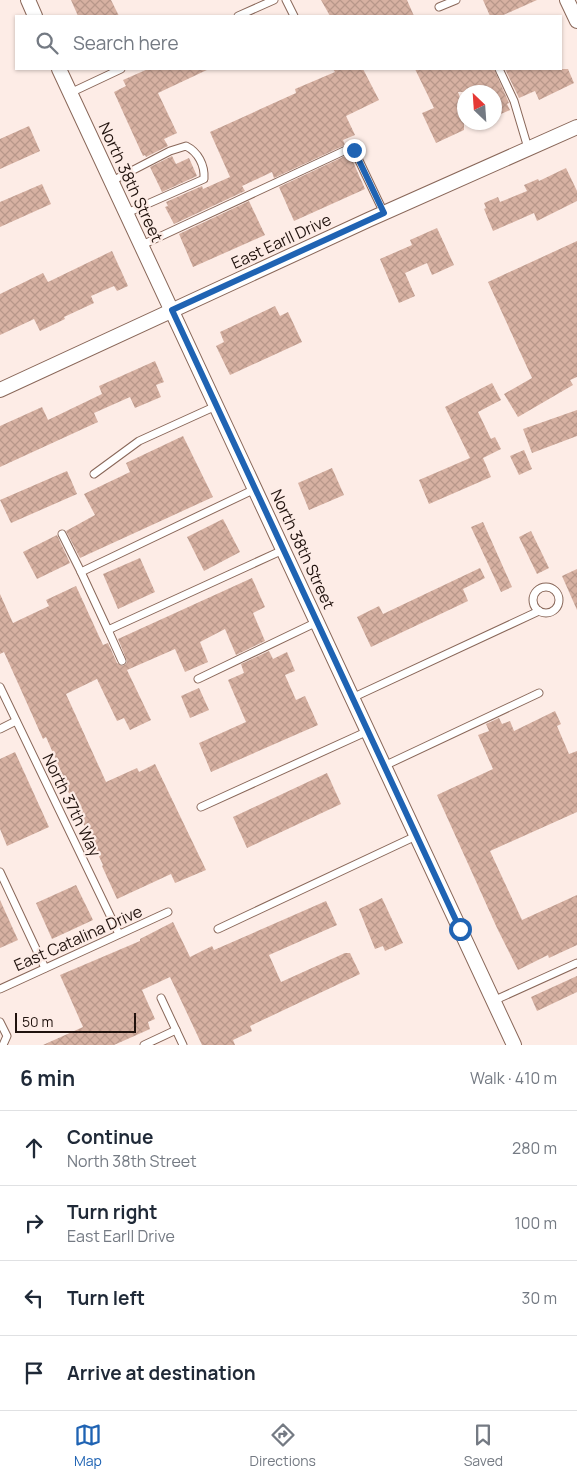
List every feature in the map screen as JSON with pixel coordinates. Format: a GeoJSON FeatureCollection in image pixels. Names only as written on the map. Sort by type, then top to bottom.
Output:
{"type":"FeatureCollection","features":[{"type":"Feature","properties":{"kind":"street"},"geometry":{"type":"LineString","coordinates":[[28,0],[35,15]]}},
{"type":"Feature","properties":{"kind":"street"},"geometry":{"type":"LineString","coordinates":[[567,0],[577,21]]}},
{"type":"Feature","properties":{"kind":"street","name":"North 38th Street"},"geometry":{"type":"LineString","coordinates":[[59,70],[514,1045]]}},
{"type":"Feature","properties":{"kind":"street","name":"East Earll Drive"},"geometry":{"type":"LineString","coordinates":[[0,390],[384,213],[577,127]]}},
{"type":"Feature","properties":{"kind":"lane"},"geometry":{"type":"LineString","coordinates":[[240,15],[274,0]]}},
{"type":"Feature","properties":{"kind":"lane"},"geometry":{"type":"LineString","coordinates":[[286,0],[294,15]]}},
{"type":"Feature","properties":{"kind":"lane"},"geometry":{"type":"LineString","coordinates":[[439,7],[456,0]]}},
{"type":"Feature","properties":{"kind":"lane"},"geometry":{"type":"LineString","coordinates":[[70,94],[119,70]]}},
{"type":"Feature","properties":{"kind":"lane"},"geometry":{"type":"LineString","coordinates":[[499,70],[514,101],[528,148]]}},
{"type":"Feature","properties":{"kind":"lane"},"geometry":{"type":"LineString","coordinates":[[112,181],[170,151],[186,146],[195,151],[204,171],[204,179],[126,213]]}},
{"type":"Feature","properties":{"kind":"lane"},"geometry":{"type":"LineString","coordinates":[[142,245],[346,150],[354,150],[384,213]]}},
{"type":"Feature","properties":{"kind":"lane"},"geometry":{"type":"LineString","coordinates":[[94,474],[139,441],[216,406]]}},
{"type":"Feature","properties":{"kind":"lane"},"geometry":{"type":"LineString","coordinates":[[81,572],[255,489]]}},
{"type":"Feature","properties":{"kind":"lane"},"geometry":{"type":"LineString","coordinates":[[62,534],[122,661]]}},
{"type":"Feature","properties":{"kind":"lane"},"geometry":{"type":"LineString","coordinates":[[108,630],[283,550]]}},
{"type":"Feature","properties":{"kind":"lane"},"geometry":{"type":"LineString","coordinates":[[352,698],[539,611]]}},
{"type":"Feature","properties":{"kind":"lane"},"geometry":{"type":"LineString","coordinates":[[198,679],[317,622]]}},
{"type":"Feature","properties":{"kind":"lane","name":"North 37th Way"},"geometry":{"type":"LineString","coordinates":[[0,687],[119,934]]}},
{"type":"Feature","properties":{"kind":"lane"},"geometry":{"type":"LineString","coordinates":[[384,766],[540,692]]}},
{"type":"Feature","properties":{"kind":"lane"},"geometry":{"type":"LineString","coordinates":[[0,729],[16,722]]}},
{"type":"Feature","properties":{"kind":"lane"},"geometry":{"type":"LineString","coordinates":[[201,807],[368,731]]}},
{"type":"Feature","properties":{"kind":"lane"},"geometry":{"type":"LineString","coordinates":[[218,929],[416,836]]}},
{"type":"Feature","properties":{"kind":"lane"},"geometry":{"type":"LineString","coordinates":[[0,872],[45,968]]}},
{"type":"Feature","properties":{"kind":"lane","name":"East Catalina Drive"},"geometry":{"type":"LineString","coordinates":[[0,989],[168,912]]}},
{"type":"Feature","properties":{"kind":"lane"},"geometry":{"type":"LineString","coordinates":[[494,1001],[577,963]]}},
{"type":"Feature","properties":{"kind":"lane"},"geometry":{"type":"LineString","coordinates":[[161,998],[183,1045]]}},
{"type":"Feature","properties":{"kind":"lane"},"geometry":{"type":"LineString","coordinates":[[0,1022],[7,1036],[3,1045]]}},
{"type":"Feature","properties":{"kind":"lane"},"geometry":{"type":"LineString","coordinates":[[144,1045],[176,1030]]}},
{"type":"Feature","properties":{"kind":"building"},"geometry":{"type":"Polygon","coordinates":[[[71,0],[111,0],[118,15],[78,15],[71,0]]]}},
{"type":"Feature","properties":{"kind":"building"},"geometry":{"type":"Polygon","coordinates":[[[321,0],[407,0],[414,15],[329,15],[321,0]]]}},
{"type":"Feature","properties":{"kind":"building"},"geometry":{"type":"Polygon","coordinates":[[[483,0],[537,0],[503,15],[490,15],[483,0]]]}},
{"type":"Feature","properties":{"kind":"building"},"geometry":{"type":"Polygon","coordinates":[[[568,69],[574,83],[539,100],[535,91],[519,98],[505,70],[568,69]]]}},
{"type":"Feature","properties":{"kind":"building"},"geometry":{"type":"Polygon","coordinates":[[[146,70],[207,70],[158,93],[177,133],[164,139],[168,146],[146,157],[145,155],[143,156],[114,92],[126,86],[123,80],[146,70]]]}},
{"type":"Feature","properties":{"kind":"building"},"geometry":{"type":"Polygon","coordinates":[[[334,70],[364,70],[379,100],[346,116],[355,135],[343,140],[345,145],[274,178],[272,172],[242,186],[245,191],[174,224],[165,207],[168,206],[166,202],[202,186],[203,189],[230,177],[210,132],[296,93],[295,89],[335,72],[334,70]]]}},
{"type":"Feature","properties":{"kind":"building"},"geometry":{"type":"Polygon","coordinates":[[[415,70],[494,70],[501,85],[457,85],[457,130],[464,130],[436,143],[422,113],[434,108],[415,70]]]}},
{"type":"Feature","properties":{"kind":"building"},"geometry":{"type":"Polygon","coordinates":[[[502,87],[509,103],[507,104],[510,110],[502,114],[502,87]]]}},
{"type":"Feature","properties":{"kind":"building"},"geometry":{"type":"Polygon","coordinates":[[[29,126],[40,151],[0,169],[0,139],[29,126]]]}},
{"type":"Feature","properties":{"kind":"building"},"geometry":{"type":"Polygon","coordinates":[[[350,155],[365,189],[294,221],[279,187],[350,155]]]}},
{"type":"Feature","properties":{"kind":"building"},"geometry":{"type":"Polygon","coordinates":[[[172,156],[176,164],[189,158],[197,176],[162,192],[150,167],[172,156]]]}},
{"type":"Feature","properties":{"kind":"building"},"geometry":{"type":"Polygon","coordinates":[[[566,168],[577,191],[577,201],[537,221],[534,213],[493,231],[484,209],[486,208],[484,203],[498,197],[500,202],[527,191],[524,185],[538,179],[539,181],[566,168]]]}},
{"type":"Feature","properties":{"kind":"building"},"geometry":{"type":"Polygon","coordinates":[[[42,184],[51,204],[0,227],[0,202],[42,184]]]}},
{"type":"Feature","properties":{"kind":"building"},"geometry":{"type":"Polygon","coordinates":[[[249,201],[265,235],[193,267],[179,234],[249,201]]]}},
{"type":"Feature","properties":{"kind":"building"},"geometry":{"type":"Polygon","coordinates":[[[437,228],[454,265],[432,275],[427,263],[405,273],[415,296],[399,303],[380,259],[412,245],[410,240],[437,228]]]}},
{"type":"Feature","properties":{"kind":"building"},"geometry":{"type":"Polygon","coordinates":[[[577,241],[577,377],[570,380],[573,385],[518,417],[504,394],[532,378],[488,282],[577,241]]]}},
{"type":"Feature","properties":{"kind":"building"},"geometry":{"type":"Polygon","coordinates":[[[112,251],[128,286],[117,291],[114,286],[91,296],[94,303],[40,331],[34,319],[0,335],[0,294],[43,273],[48,282],[112,251]]]}},
{"type":"Feature","properties":{"kind":"building"},"geometry":{"type":"Polygon","coordinates":[[[275,306],[280,316],[288,312],[302,342],[230,375],[216,346],[224,342],[220,332],[275,306]]]}},
{"type":"Feature","properties":{"kind":"building"},"geometry":{"type":"Polygon","coordinates":[[[155,361],[164,382],[156,385],[161,397],[135,408],[130,397],[94,413],[98,422],[0,467],[0,426],[42,407],[48,420],[102,394],[99,386],[155,361]]]}},
{"type":"Feature","properties":{"kind":"building"},"geometry":{"type":"Polygon","coordinates":[[[492,383],[501,400],[478,412],[491,439],[495,437],[501,449],[483,458],[491,477],[429,504],[419,480],[470,458],[445,407],[492,383]]]}},
{"type":"Feature","properties":{"kind":"building"},"geometry":{"type":"Polygon","coordinates":[[[577,410],[577,436],[532,453],[523,429],[577,410]]]}},
{"type":"Feature","properties":{"kind":"building"},"geometry":{"type":"Polygon","coordinates":[[[183,436],[213,497],[80,558],[66,531],[95,515],[84,494],[130,472],[126,463],[183,436]]]}},
{"type":"Feature","properties":{"kind":"building"},"geometry":{"type":"Polygon","coordinates":[[[524,450],[532,469],[519,475],[510,456],[524,450]]]}},
{"type":"Feature","properties":{"kind":"building"},"geometry":{"type":"Polygon","coordinates":[[[332,468],[344,495],[309,510],[298,483],[332,468]]]}},
{"type":"Feature","properties":{"kind":"building"},"geometry":{"type":"Polygon","coordinates":[[[67,471],[77,494],[11,523],[0,500],[67,471]]]}},
{"type":"Feature","properties":{"kind":"building"},"geometry":{"type":"Polygon","coordinates":[[[223,519],[240,552],[204,571],[187,537],[223,519]]]}},
{"type":"Feature","properties":{"kind":"building"},"geometry":{"type":"Polygon","coordinates":[[[483,522],[512,587],[501,592],[471,527],[483,522]]]}},
{"type":"Feature","properties":{"kind":"building"},"geometry":{"type":"Polygon","coordinates":[[[531,531],[549,568],[537,574],[519,537],[531,531]]]}},
{"type":"Feature","properties":{"kind":"building"},"geometry":{"type":"Polygon","coordinates":[[[57,535],[70,563],[37,579],[23,552],[57,535]]]}},
{"type":"Feature","properties":{"kind":"building"},"geometry":{"type":"Polygon","coordinates":[[[140,558],[155,592],[118,609],[103,574],[140,558]]]}},
{"type":"Feature","properties":{"kind":"building"},"geometry":{"type":"Polygon","coordinates":[[[480,568],[485,578],[463,589],[468,601],[371,647],[357,617],[379,606],[383,614],[480,568]]]}},
{"type":"Feature","properties":{"kind":"building"},"geometry":{"type":"Polygon","coordinates":[[[577,569],[577,610],[562,576],[577,569]]]}},
{"type":"Feature","properties":{"kind":"building"},"geometry":{"type":"Polygon","coordinates":[[[252,578],[265,607],[253,613],[265,641],[236,655],[225,629],[200,642],[208,662],[185,672],[175,649],[127,670],[151,720],[130,730],[124,718],[117,721],[97,679],[66,694],[106,782],[137,768],[139,772],[155,764],[206,870],[175,883],[171,874],[117,899],[65,785],[67,785],[46,737],[43,739],[4,652],[0,654],[0,594],[13,623],[49,606],[46,600],[76,586],[103,645],[108,643],[117,663],[122,666],[127,661],[118,639],[252,578]]]}},
{"type":"Feature","properties":{"kind":"building"},"geometry":{"type":"Polygon","coordinates":[[[269,651],[273,659],[287,652],[295,671],[285,675],[296,700],[305,696],[318,725],[211,772],[199,743],[246,722],[228,680],[244,673],[241,664],[269,651]]]}},
{"type":"Feature","properties":{"kind":"building"},"geometry":{"type":"Polygon","coordinates":[[[199,688],[209,710],[190,718],[181,696],[199,688]]]}},
{"type":"Feature","properties":{"kind":"building"},"geometry":{"type":"Polygon","coordinates":[[[555,711],[561,724],[557,726],[569,754],[577,751],[577,812],[490,851],[522,920],[577,895],[577,945],[549,958],[548,955],[518,970],[437,795],[493,769],[478,735],[489,731],[486,724],[499,718],[502,724],[510,721],[514,731],[555,711]]]}},
{"type":"Feature","properties":{"kind":"building"},"geometry":{"type":"Polygon","coordinates":[[[15,752],[49,827],[7,846],[0,829],[0,759],[15,752]]]}},
{"type":"Feature","properties":{"kind":"building"},"geometry":{"type":"Polygon","coordinates":[[[327,773],[341,804],[247,848],[233,817],[327,773]]]}},
{"type":"Feature","properties":{"kind":"building"},"geometry":{"type":"Polygon","coordinates":[[[76,885],[93,920],[52,939],[36,903],[76,885]]]}},
{"type":"Feature","properties":{"kind":"building"},"geometry":{"type":"Polygon","coordinates":[[[382,898],[403,943],[385,951],[383,946],[375,949],[359,909],[382,898]]]}},
{"type":"Feature","properties":{"kind":"building"},"geometry":{"type":"Polygon","coordinates":[[[0,900],[18,940],[0,948],[0,900]]]}},
{"type":"Feature","properties":{"kind":"building"},"geometry":{"type":"Polygon","coordinates":[[[326,901],[337,925],[269,955],[281,982],[345,953],[350,953],[360,974],[250,1026],[252,1031],[233,1040],[235,1045],[202,1045],[170,977],[142,990],[155,1019],[148,1022],[150,1029],[114,1045],[43,1045],[83,1027],[60,975],[140,941],[140,939],[173,922],[190,957],[212,946],[214,950],[326,901]]]}},
{"type":"Feature","properties":{"kind":"building"},"geometry":{"type":"Polygon","coordinates":[[[577,976],[577,992],[537,1011],[531,997],[577,976]]]}},
{"type":"Feature","properties":{"kind":"route"},"geometry":{"type":"LineString","coordinates":[[354,150],[384,213],[172,310],[460,929]]}}]}
